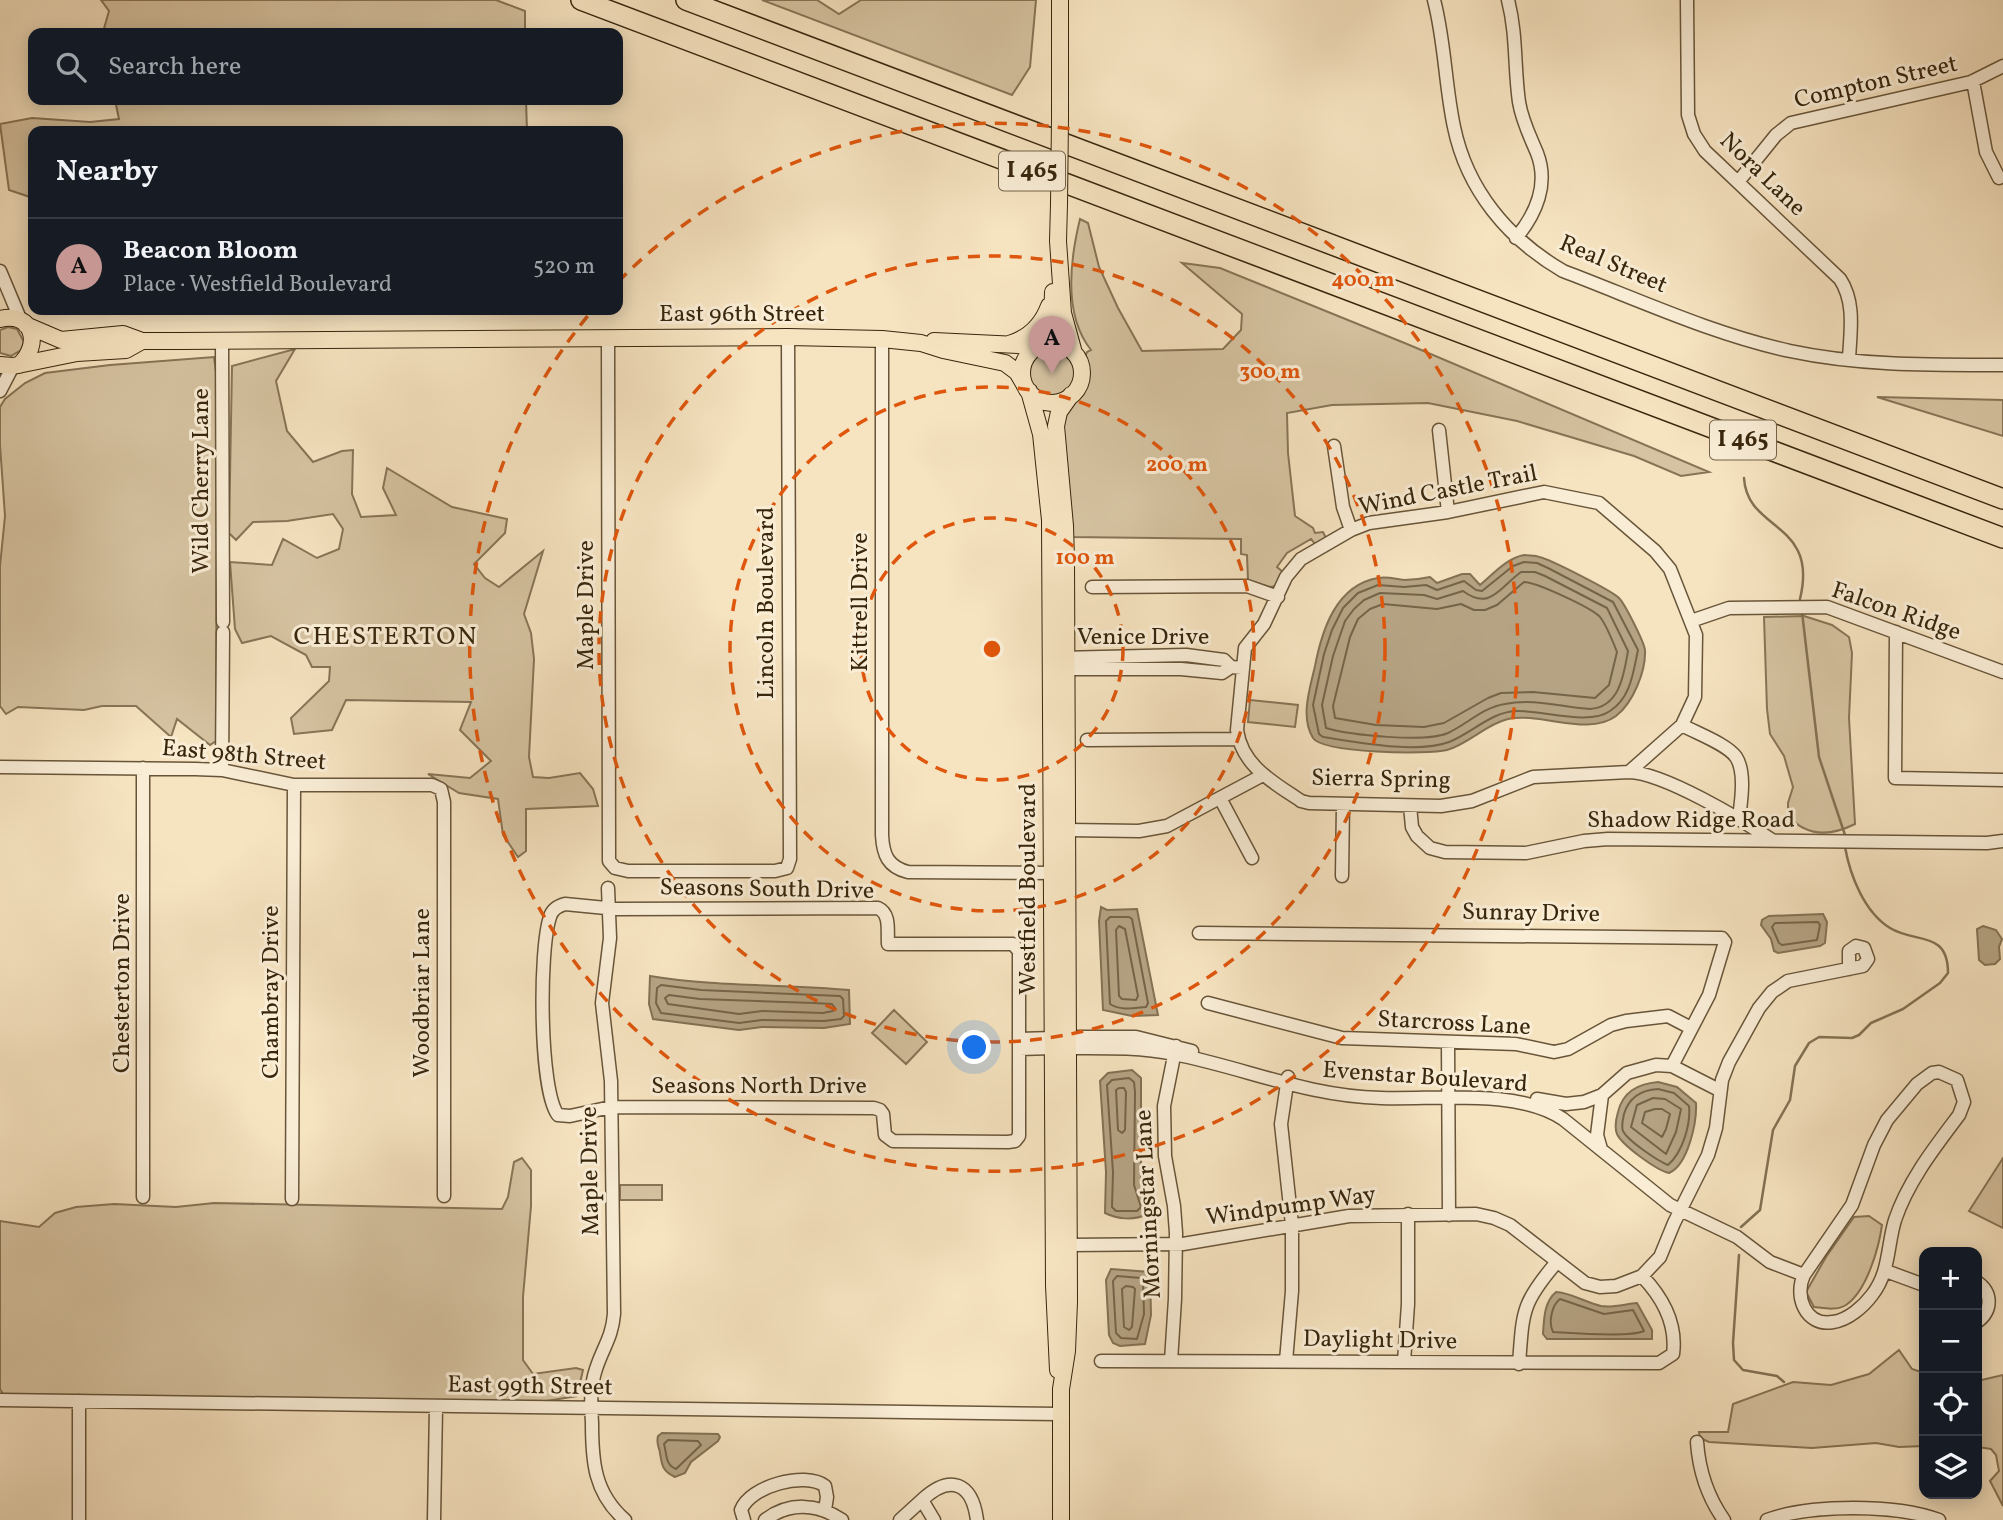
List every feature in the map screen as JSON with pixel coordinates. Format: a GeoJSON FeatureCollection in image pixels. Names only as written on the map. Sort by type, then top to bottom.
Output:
{"type":"FeatureCollection","features":[{"type":"Feature","properties":{"kind":"highway","name":"I 465"},"geometry":{"type":"LineString","coordinates":[[581,0],[2003,538]]}},
{"type":"Feature","properties":{"kind":"highway","name":"I 465"},"geometry":{"type":"LineString","coordinates":[[686,0],[2003,499]]}},
{"type":"Feature","properties":{"kind":"main road"},"geometry":{"type":"LineString","coordinates":[[1058,241],[1053,262],[1050,329],[1039,346],[1028,355],[1022,372],[1027,388],[1039,399],[1047,402],[1060,401],[1071,395],[1081,377],[1080,365],[1063,313],[1058,241],[1060,0]]}},
{"type":"Feature","properties":{"kind":"main road"},"geometry":{"type":"LineString","coordinates":[[1004,346],[1017,342],[1037,327],[1046,315],[1053,297]]}},
{"type":"Feature","properties":{"kind":"main road","name":"East 96th Street"},"geometry":{"type":"LineString","coordinates":[[0,319],[9,317],[61,340],[123,334],[142,341],[788,337],[882,339],[921,343],[1005,363],[1017,372],[1027,388]]}},
{"type":"Feature","properties":{"kind":"main road"},"geometry":{"type":"LineString","coordinates":[[11,365],[27,358],[33,346],[31,332],[24,323]]}},
{"type":"Feature","properties":{"kind":"main road","name":"East 96th Street"},"geometry":{"type":"LineString","coordinates":[[921,343],[943,340],[1004,346],[1039,346]]}},
{"type":"Feature","properties":{"kind":"main road","name":"East 96th Street"},"geometry":{"type":"LineString","coordinates":[[11,365],[65,355],[126,349],[142,341]]}},
{"type":"Feature","properties":{"kind":"main road"},"geometry":{"type":"LineString","coordinates":[[1039,346],[1059,344],[1075,354]]}},
{"type":"Feature","properties":{"kind":"main road","name":"Westfield Boulevard"},"geometry":{"type":"LineString","coordinates":[[1027,388],[1041,434],[1050,520],[1067,830],[1060,873]]}},
{"type":"Feature","properties":{"kind":"main road","name":"Westfield Boulevard"},"geometry":{"type":"LineString","coordinates":[[1061,1520],[1060,1414],[1067,1351],[1068,1245],[1061,1043],[1059,664],[1065,526],[1056,426],[1059,412],[1071,395]]}},
{"type":"Feature","properties":{"kind":"main road","name":"Westfield Boulevard"},"geometry":{"type":"LineString","coordinates":[[1061,1043],[1054,1309],[1061,1389]]}},
{"type":"Feature","properties":{"kind":"street","name":"Real Street"},"geometry":{"type":"LineString","coordinates":[[1434,0],[1440,23],[1454,129],[1465,165],[1482,197],[1517,238],[1543,260],[1563,271],[1744,338],[1799,353],[1849,360]]}},
{"type":"Feature","properties":{"kind":"street"},"geometry":{"type":"LineString","coordinates":[[1508,0],[1515,32],[1523,123],[1538,156],[1541,171],[1537,205],[1528,224],[1517,238]]}},
{"type":"Feature","properties":{"kind":"street","name":"Nora Lane"},"geometry":{"type":"LineString","coordinates":[[1687,0],[1688,111],[1691,127],[1702,148],[1844,285],[1851,308],[1849,360]]}},
{"type":"Feature","properties":{"kind":"street","name":"Compton Street"},"geometry":{"type":"LineString","coordinates":[[1738,182],[1776,135],[1791,123],[1973,81],[2003,66]]}},
{"type":"Feature","properties":{"kind":"street"},"geometry":{"type":"LineString","coordinates":[[1973,81],[1986,152],[1998,178]]}},
{"type":"Feature","properties":{"kind":"street"},"geometry":{"type":"LineString","coordinates":[[0,272],[0,296]]}},
{"type":"Feature","properties":{"kind":"street"},"geometry":{"type":"LineString","coordinates":[[0,272],[24,323]]}},
{"type":"Feature","properties":{"kind":"street","name":"Lincoln Boulevard"},"geometry":{"type":"LineString","coordinates":[[615,868],[628,871],[787,869],[790,859],[788,337]]}},
{"type":"Feature","properties":{"kind":"street","name":"Maple Drive"},"geometry":{"type":"LineString","coordinates":[[608,339],[608,852],[609,861],[615,868]]}},
{"type":"Feature","properties":{"kind":"street","name":"Kittrell Drive"},"geometry":{"type":"LineString","coordinates":[[882,339],[884,853],[891,864],[908,872],[1060,873]]}},
{"type":"Feature","properties":{"kind":"street","name":"Wild Cherry Lane"},"geometry":{"type":"LineString","coordinates":[[222,341],[222,770]]}},
{"type":"Feature","properties":{"kind":"street"},"geometry":{"type":"LineString","coordinates":[[1849,360],[1905,364],[2003,365]]}},
{"type":"Feature","properties":{"kind":"street"},"geometry":{"type":"LineString","coordinates":[[0,391],[11,365]]}},
{"type":"Feature","properties":{"kind":"street"},"geometry":{"type":"LineString","coordinates":[[1439,430],[1448,512]]}},
{"type":"Feature","properties":{"kind":"street"},"geometry":{"type":"LineString","coordinates":[[1334,446],[1343,507],[1351,530]]}},
{"type":"Feature","properties":{"kind":"street","name":"Wind Castle Trail"},"geometry":{"type":"LineString","coordinates":[[1237,667],[1245,648],[1264,624],[1296,564],[1351,530],[1369,523],[1448,512],[1544,492],[1598,503],[1670,569],[1696,635],[1698,658],[1695,697],[1682,725]]}},
{"type":"Feature","properties":{"kind":"street"},"geometry":{"type":"LineString","coordinates":[[1092,587],[1244,586],[1278,597]]}},
{"type":"Feature","properties":{"kind":"street","name":"Falcon Ridge"},"geometry":{"type":"LineString","coordinates":[[1691,621],[1729,608],[1818,606],[1834,609],[2003,672]]}},
{"type":"Feature","properties":{"kind":"street"},"geometry":{"type":"LineString","coordinates":[[1896,632],[1895,778],[2003,780]]}},
{"type":"Feature","properties":{"kind":"street","name":"Venice Drive"},"geometry":{"type":"LineString","coordinates":[[1059,664],[1222,673],[1237,667]]}},
{"type":"Feature","properties":{"kind":"street"},"geometry":{"type":"LineString","coordinates":[[1087,740],[1238,739],[1237,667]]}},
{"type":"Feature","properties":{"kind":"street"},"geometry":{"type":"LineString","coordinates":[[1629,772],[1682,725],[1727,749],[1736,758],[1741,780],[1739,818]]}},
{"type":"Feature","properties":{"kind":"street","name":"Sierra Spring"},"geometry":{"type":"LineString","coordinates":[[1238,739],[1252,765],[1262,775],[1301,800],[1343,805],[1441,806],[1472,801],[1542,776],[1629,772],[1651,775],[1739,818],[1773,840]]}},
{"type":"Feature","properties":{"kind":"street","name":"East 98th Street"},"geometry":{"type":"LineString","coordinates":[[0,767],[222,770],[294,785],[432,785],[441,789]]}},
{"type":"Feature","properties":{"kind":"street","name":"Chesterton Drive"},"geometry":{"type":"LineString","coordinates":[[143,1198],[144,768]]}},
{"type":"Feature","properties":{"kind":"street"},"geometry":{"type":"LineString","coordinates":[[1067,830],[1139,831],[1163,827],[1262,775]]}},
{"type":"Feature","properties":{"kind":"street","name":"Chambray Drive"},"geometry":{"type":"LineString","coordinates":[[292,1199],[294,785]]}},
{"type":"Feature","properties":{"kind":"street","name":"Woodbriar Lane"},"geometry":{"type":"LineString","coordinates":[[441,789],[444,802],[444,1196]]}},
{"type":"Feature","properties":{"kind":"street"},"geometry":{"type":"LineString","coordinates":[[1220,799],[1252,858]]}},
{"type":"Feature","properties":{"kind":"street"},"geometry":{"type":"LineString","coordinates":[[1342,876],[1343,805]]}},
{"type":"Feature","properties":{"kind":"street","name":"Shadow Ridge Road"},"geometry":{"type":"LineString","coordinates":[[1410,806],[1412,827],[1417,836],[1430,848],[1445,852],[1526,853],[1608,839],[2003,841]]}},
{"type":"Feature","properties":{"kind":"street","name":"Maple Drive"},"geometry":{"type":"LineString","coordinates":[[608,888],[610,938],[602,1003],[611,1081],[614,1314],[612,1333],[595,1370],[591,1408],[594,1469],[611,1516],[625,1520]]}},
{"type":"Feature","properties":{"kind":"street"},"geometry":{"type":"LineString","coordinates":[[608,909],[565,904],[556,907],[550,916],[543,959],[543,1007],[553,1107],[558,1115],[570,1116],[611,1107]]}},
{"type":"Feature","properties":{"kind":"street","name":"Seasons South Drive"},"geometry":{"type":"LineString","coordinates":[[608,909],[878,908],[884,911],[887,917],[888,944],[1013,944],[1019,951],[1019,1044]]}},
{"type":"Feature","properties":{"kind":"street","name":"Sunray Drive"},"geometry":{"type":"LineString","coordinates":[[1199,933],[1722,938],[1725,942],[1713,984],[1672,1066]]}},
{"type":"Feature","properties":{"kind":"street"},"geometry":{"type":"LineString","coordinates":[[1642,1276],[1660,1257],[1713,1143],[1719,1090],[1735,1050],[1759,1008],[1780,985],[1797,978],[1849,969]]}},
{"type":"Feature","properties":{"kind":"street","name":"Starcross Lane"},"geometry":{"type":"LineString","coordinates":[[1208,1003],[1342,1038],[1516,1044],[1554,1052],[1568,1049],[1611,1025],[1626,1021],[1668,1016],[1691,1028]]}},
{"type":"Feature","properties":{"kind":"street","name":"Evenstar Boulevard"},"geometry":{"type":"LineString","coordinates":[[1019,1044],[1061,1043],[1175,1050],[1287,1081],[1502,1100],[1549,1111],[1601,1149],[1664,1201],[1737,1237],[1770,1262],[1804,1275]]}},
{"type":"Feature","properties":{"kind":"street"},"geometry":{"type":"LineString","coordinates":[[1448,1043],[1450,1214]]}},
{"type":"Feature","properties":{"kind":"street","name":"Seasons North Drive"},"geometry":{"type":"LineString","coordinates":[[611,1107],[874,1108],[883,1114],[885,1135],[893,1141],[1015,1141],[1019,1136],[1019,1044]]}},
{"type":"Feature","properties":{"kind":"street","name":"Morningstar Lane"},"geometry":{"type":"LineString","coordinates":[[1171,1361],[1176,1244],[1175,1214],[1165,1156],[1164,1106],[1175,1050]]}},
{"type":"Feature","properties":{"kind":"street","name":"Evenstar Boulevard"},"geometry":{"type":"LineString","coordinates":[[1449,1094],[1494,1090],[1566,1104],[1584,1102],[1602,1095],[1622,1077],[1638,1069],[1656,1065],[1672,1066]]}},
{"type":"Feature","properties":{"kind":"street"},"geometry":{"type":"LineString","coordinates":[[1672,1066],[1719,1090]]}},
{"type":"Feature","properties":{"kind":"street"},"geometry":{"type":"LineString","coordinates":[[1932,1073],[1946,1073],[1957,1080],[1964,1102],[1959,1115],[1910,1185],[1895,1222],[1886,1271],[1867,1301],[1850,1315],[1831,1323],[1816,1320],[1801,1304],[1799,1292],[1804,1275],[1853,1205],[1874,1145],[1887,1120],[1917,1084],[1932,1073]]}},
{"type":"Feature","properties":{"kind":"street"},"geometry":{"type":"LineString","coordinates":[[1286,1361],[1292,1291],[1292,1225],[1281,1135],[1287,1081]]}},
{"type":"Feature","properties":{"kind":"street"},"geometry":{"type":"LineString","coordinates":[[1601,1149],[1597,1135],[1602,1095]]}},
{"type":"Feature","properties":{"kind":"street"},"geometry":{"type":"LineString","coordinates":[[1404,1362],[1408,1304],[1408,1214]]}},
{"type":"Feature","properties":{"kind":"street","name":"Windpump Way"},"geometry":{"type":"LineString","coordinates":[[1068,1245],[1176,1244],[1349,1216],[1476,1214],[1502,1221],[1517,1230],[1578,1279],[1600,1287],[1625,1284],[1642,1276]]}},
{"type":"Feature","properties":{"kind":"street"},"geometry":{"type":"LineString","coordinates":[[1519,1364],[1525,1306],[1535,1287],[1556,1263]]}},
{"type":"Feature","properties":{"kind":"street"},"geometry":{"type":"LineString","coordinates":[[1886,1271],[1919,1283]]}},
{"type":"Feature","properties":{"kind":"street","name":"Daylight Drive"},"geometry":{"type":"LineString","coordinates":[[1101,1361],[1404,1362],[1664,1367],[1673,1354],[1675,1340],[1669,1314],[1659,1296],[1642,1276]]}},
{"type":"Feature","properties":{"kind":"street"},"geometry":{"type":"LineString","coordinates":[[1982,1286],[1986,1290],[1989,1302],[1987,1313],[1982,1318]]}},
{"type":"Feature","properties":{"kind":"street","name":"East 99th Street"},"geometry":{"type":"LineString","coordinates":[[0,1400],[1060,1414]]}},
{"type":"Feature","properties":{"kind":"street"},"geometry":{"type":"LineString","coordinates":[[79,1401],[79,1520]]}},
{"type":"Feature","properties":{"kind":"street"},"geometry":{"type":"LineString","coordinates":[[434,1520],[436,1407]]}},
{"type":"Feature","properties":{"kind":"street"},"geometry":{"type":"LineString","coordinates":[[1697,1442],[1702,1478],[1711,1500],[1724,1520]]}},
{"type":"Feature","properties":{"kind":"street"},"geometry":{"type":"LineString","coordinates":[[744,1520],[741,1510],[745,1502],[765,1489],[793,1481],[812,1480],[825,1486],[825,1510]]}},
{"type":"Feature","properties":{"kind":"street"},"geometry":{"type":"LineString","coordinates":[[900,1520],[933,1490],[944,1485],[958,1486],[971,1497],[977,1520]]}},
{"type":"Feature","properties":{"kind":"street"},"geometry":{"type":"LineString","coordinates":[[922,1500],[934,1520]]}},
{"type":"Feature","properties":{"kind":"street"},"geometry":{"type":"LineString","coordinates":[[765,1520],[778,1512],[799,1506],[825,1510],[842,1520]]}},
{"type":"Feature","properties":{"kind":"street"},"geometry":{"type":"LineString","coordinates":[[1767,1520],[1807,1510],[1848,1509],[1910,1512],[1939,1520]]}},
{"type":"Feature","properties":{"kind":"shaded area"},"geometry":{"type":"Polygon","coordinates":[[[101,0],[496,0],[525,11],[525,28],[104,28],[109,11],[101,0]]]}},
{"type":"Feature","properties":{"kind":"shaded area"},"geometry":{"type":"Polygon","coordinates":[[[762,0],[817,0],[839,14],[861,0],[1036,0],[1030,67],[1012,95],[762,0]]]}},
{"type":"Feature","properties":{"kind":"shaded area"},"geometry":{"type":"Polygon","coordinates":[[[116,105],[526,105],[527,126],[28,126],[28,196],[9,190],[0,124],[32,118],[90,122],[119,119],[116,105]]]}},
{"type":"Feature","properties":{"kind":"shaded area"},"geometry":{"type":"Polygon","coordinates":[[[1080,219],[1088,223],[1099,267],[1142,351],[1223,349],[1241,330],[1242,314],[1182,263],[1220,268],[1709,472],[1681,476],[1634,456],[1517,421],[1428,403],[1332,405],[1287,413],[1288,453],[1295,516],[1313,528],[1315,533],[1323,532],[1326,538],[1315,544],[1311,539],[1287,553],[1277,567],[1283,572],[1276,586],[1270,587],[1248,580],[1247,555],[1241,554],[1241,539],[1070,537],[1061,456],[1061,425],[1065,409],[1085,383],[1085,359],[1087,352],[1091,350],[1076,321],[1071,287],[1080,219]]]}},
{"type":"Feature","properties":{"kind":"shaded area"},"geometry":{"type":"Polygon","coordinates":[[[8,327],[17,329],[24,342],[21,350],[11,356],[0,353],[0,330],[8,327]]]}},
{"type":"Feature","properties":{"kind":"shaded area"},"geometry":{"type":"Polygon","coordinates":[[[295,349],[276,381],[287,431],[313,462],[342,451],[353,450],[352,494],[361,517],[396,515],[383,488],[387,468],[452,507],[507,519],[505,533],[474,564],[485,578],[499,587],[543,551],[524,614],[531,633],[534,659],[529,757],[533,777],[549,778],[580,773],[593,789],[598,806],[526,809],[526,851],[518,857],[503,835],[498,799],[459,793],[428,774],[470,778],[491,761],[460,730],[471,702],[346,700],[332,730],[294,734],[291,718],[329,681],[330,667],[312,667],[306,655],[271,636],[242,643],[235,629],[230,562],[272,565],[283,539],[317,558],[339,549],[343,529],[333,514],[287,521],[253,522],[236,540],[229,533],[232,366],[295,349]]]}},
{"type":"Feature","properties":{"kind":"shaded area"},"geometry":{"type":"Polygon","coordinates":[[[1052,350],[1068,357],[1075,373],[1068,389],[1052,396],[1036,389],[1029,373],[1036,357],[1052,350]]]}},
{"type":"Feature","properties":{"kind":"shaded area"},"geometry":{"type":"Polygon","coordinates":[[[214,357],[217,380],[216,741],[210,745],[177,719],[171,737],[136,706],[102,706],[84,710],[18,707],[6,714],[0,706],[0,566],[5,516],[0,407],[5,399],[25,383],[45,373],[214,357]]]}},
{"type":"Feature","properties":{"kind":"shaded area"},"geometry":{"type":"Polygon","coordinates":[[[1877,397],[2003,400],[2003,436],[1877,397]]]}},
{"type":"Feature","properties":{"kind":"shaded area"},"geometry":{"type":"Polygon","coordinates":[[[1804,616],[1832,625],[1849,637],[1852,653],[1849,718],[1855,824],[1837,831],[1811,831],[1788,816],[1788,803],[1793,787],[1784,756],[1770,734],[1764,617],[1804,616]]]}},
{"type":"Feature","properties":{"kind":"shaded area"},"geometry":{"type":"Polygon","coordinates":[[[1250,700],[1298,705],[1295,727],[1248,722],[1250,700]]]}},
{"type":"Feature","properties":{"kind":"shaded area"},"geometry":{"type":"Polygon","coordinates":[[[894,1010],[927,1042],[906,1064],[872,1033],[894,1010]]]}},
{"type":"Feature","properties":{"kind":"shaded area"},"geometry":{"type":"Polygon","coordinates":[[[522,1158],[531,1170],[531,1206],[523,1297],[523,1360],[533,1374],[576,1368],[583,1370],[577,1396],[534,1403],[3,1394],[0,1389],[0,1221],[39,1227],[55,1213],[76,1207],[114,1204],[176,1207],[214,1203],[502,1209],[508,1197],[514,1162],[522,1158]]]}},
{"type":"Feature","properties":{"kind":"shaded area"},"geometry":{"type":"Polygon","coordinates":[[[2003,1158],[2003,1228],[1969,1211],[2003,1158]]]}},
{"type":"Feature","properties":{"kind":"shaded area"},"geometry":{"type":"Polygon","coordinates":[[[620,1185],[662,1185],[662,1200],[620,1200],[620,1185]]]}},
{"type":"Feature","properties":{"kind":"shaded area"},"geometry":{"type":"Polygon","coordinates":[[[1869,1216],[1882,1225],[1875,1256],[1860,1290],[1842,1307],[1814,1307],[1806,1292],[1826,1257],[1854,1217],[1869,1216]]]}},
{"type":"Feature","properties":{"kind":"shaded area"},"geometry":{"type":"Polygon","coordinates":[[[1899,1350],[1912,1369],[1919,1371],[1919,1446],[1899,1447],[1876,1443],[1812,1448],[1709,1442],[1700,1438],[1699,1432],[1728,1432],[1733,1404],[1793,1382],[1831,1385],[1869,1374],[1899,1350]]]}},
{"type":"Feature","properties":{"kind":"shaded area"},"geometry":{"type":"Polygon","coordinates":[[[2003,1375],[2003,1506],[1990,1481],[1999,1471],[1996,1455],[1991,1449],[1982,1448],[1982,1380],[2003,1375]]]}},
{"type":"Feature","properties":{"kind":"water"},"geometry":{"type":"Polygon","coordinates":[[[1524,555],[1545,559],[1580,576],[1614,594],[1625,608],[1644,646],[1645,658],[1633,695],[1616,716],[1605,722],[1592,724],[1508,719],[1492,725],[1455,747],[1436,752],[1355,750],[1321,743],[1313,738],[1307,712],[1318,652],[1333,611],[1351,590],[1364,582],[1381,577],[1404,580],[1430,577],[1437,583],[1462,574],[1470,574],[1480,585],[1506,563],[1524,555]]]}},
{"type":"Feature","properties":{"kind":"water"},"geometry":{"type":"Polygon","coordinates":[[[1101,907],[1107,910],[1137,909],[1158,1015],[1132,1016],[1103,1010],[1099,921],[1101,907]]]}},
{"type":"Feature","properties":{"kind":"water"},"geometry":{"type":"Polygon","coordinates":[[[1823,914],[1827,922],[1825,943],[1820,946],[1778,953],[1774,951],[1771,939],[1761,925],[1762,920],[1769,916],[1823,914]]]}},
{"type":"Feature","properties":{"kind":"water"},"geometry":{"type":"Polygon","coordinates":[[[1983,926],[1996,930],[2002,939],[1999,947],[2000,959],[1995,964],[1985,965],[1979,960],[1977,929],[1983,926]]]}},
{"type":"Feature","properties":{"kind":"water"},"geometry":{"type":"Polygon","coordinates":[[[650,976],[700,982],[849,990],[850,1024],[824,1028],[762,1027],[739,1030],[653,1019],[649,1004],[650,976]]]}},
{"type":"Feature","properties":{"kind":"water"},"geometry":{"type":"Polygon","coordinates":[[[1132,1070],[1141,1078],[1141,1184],[1148,1206],[1147,1214],[1126,1218],[1105,1213],[1106,1172],[1100,1081],[1108,1073],[1132,1070]]]}},
{"type":"Feature","properties":{"kind":"water"},"geometry":{"type":"Polygon","coordinates":[[[1658,1082],[1677,1087],[1696,1103],[1690,1142],[1681,1161],[1669,1173],[1632,1150],[1620,1139],[1616,1129],[1620,1105],[1627,1094],[1637,1087],[1658,1082]]]}},
{"type":"Feature","properties":{"kind":"water"},"geometry":{"type":"Polygon","coordinates":[[[1111,1269],[1150,1272],[1151,1315],[1145,1344],[1120,1346],[1113,1343],[1109,1335],[1106,1280],[1111,1269]]]}},
{"type":"Feature","properties":{"kind":"water"},"geometry":{"type":"Polygon","coordinates":[[[1556,1292],[1601,1306],[1637,1303],[1652,1330],[1652,1339],[1547,1339],[1543,1334],[1545,1311],[1556,1292]]]}},
{"type":"Feature","properties":{"kind":"water"},"geometry":{"type":"Polygon","coordinates":[[[662,1433],[718,1434],[720,1437],[691,1462],[685,1473],[675,1477],[665,1470],[662,1464],[657,1441],[662,1433]]]}},
{"type":"Feature","properties":{"kind":"waterway"},"geometry":{"type":"LineString","coordinates":[[1744,478],[1748,496],[1757,509],[1791,541],[1800,555],[1803,574],[1800,599]]}},
{"type":"Feature","properties":{"kind":"waterway"},"geometry":{"type":"LineString","coordinates":[[1802,612],[1819,757],[1845,835]]}},
{"type":"Feature","properties":{"kind":"waterway"},"geometry":{"type":"LineString","coordinates":[[1741,1227],[1760,1210],[1773,1130],[1790,1100],[1795,1066],[1809,1043],[1819,1037],[1852,1038],[1859,1035],[1871,1023],[1903,1009],[1940,983],[1948,973],[1947,959],[1937,944],[1900,933],[1873,913],[1855,881],[1845,847]]}},
{"type":"Feature","properties":{"kind":"waterway"},"geometry":{"type":"LineString","coordinates":[[1739,1255],[1734,1360],[1743,1370],[1777,1376],[1784,1382]]}},
{"type":"Feature","properties":{"kind":"place","name":"Beacon Bloom"},"geometry":{"type":"Point","coordinates":[1052,374]}},
{"type":"Feature","properties":{"kind":"district","name":"CHESTERTON"},"geometry":{"type":"Point","coordinates":[386,637]}}]}
